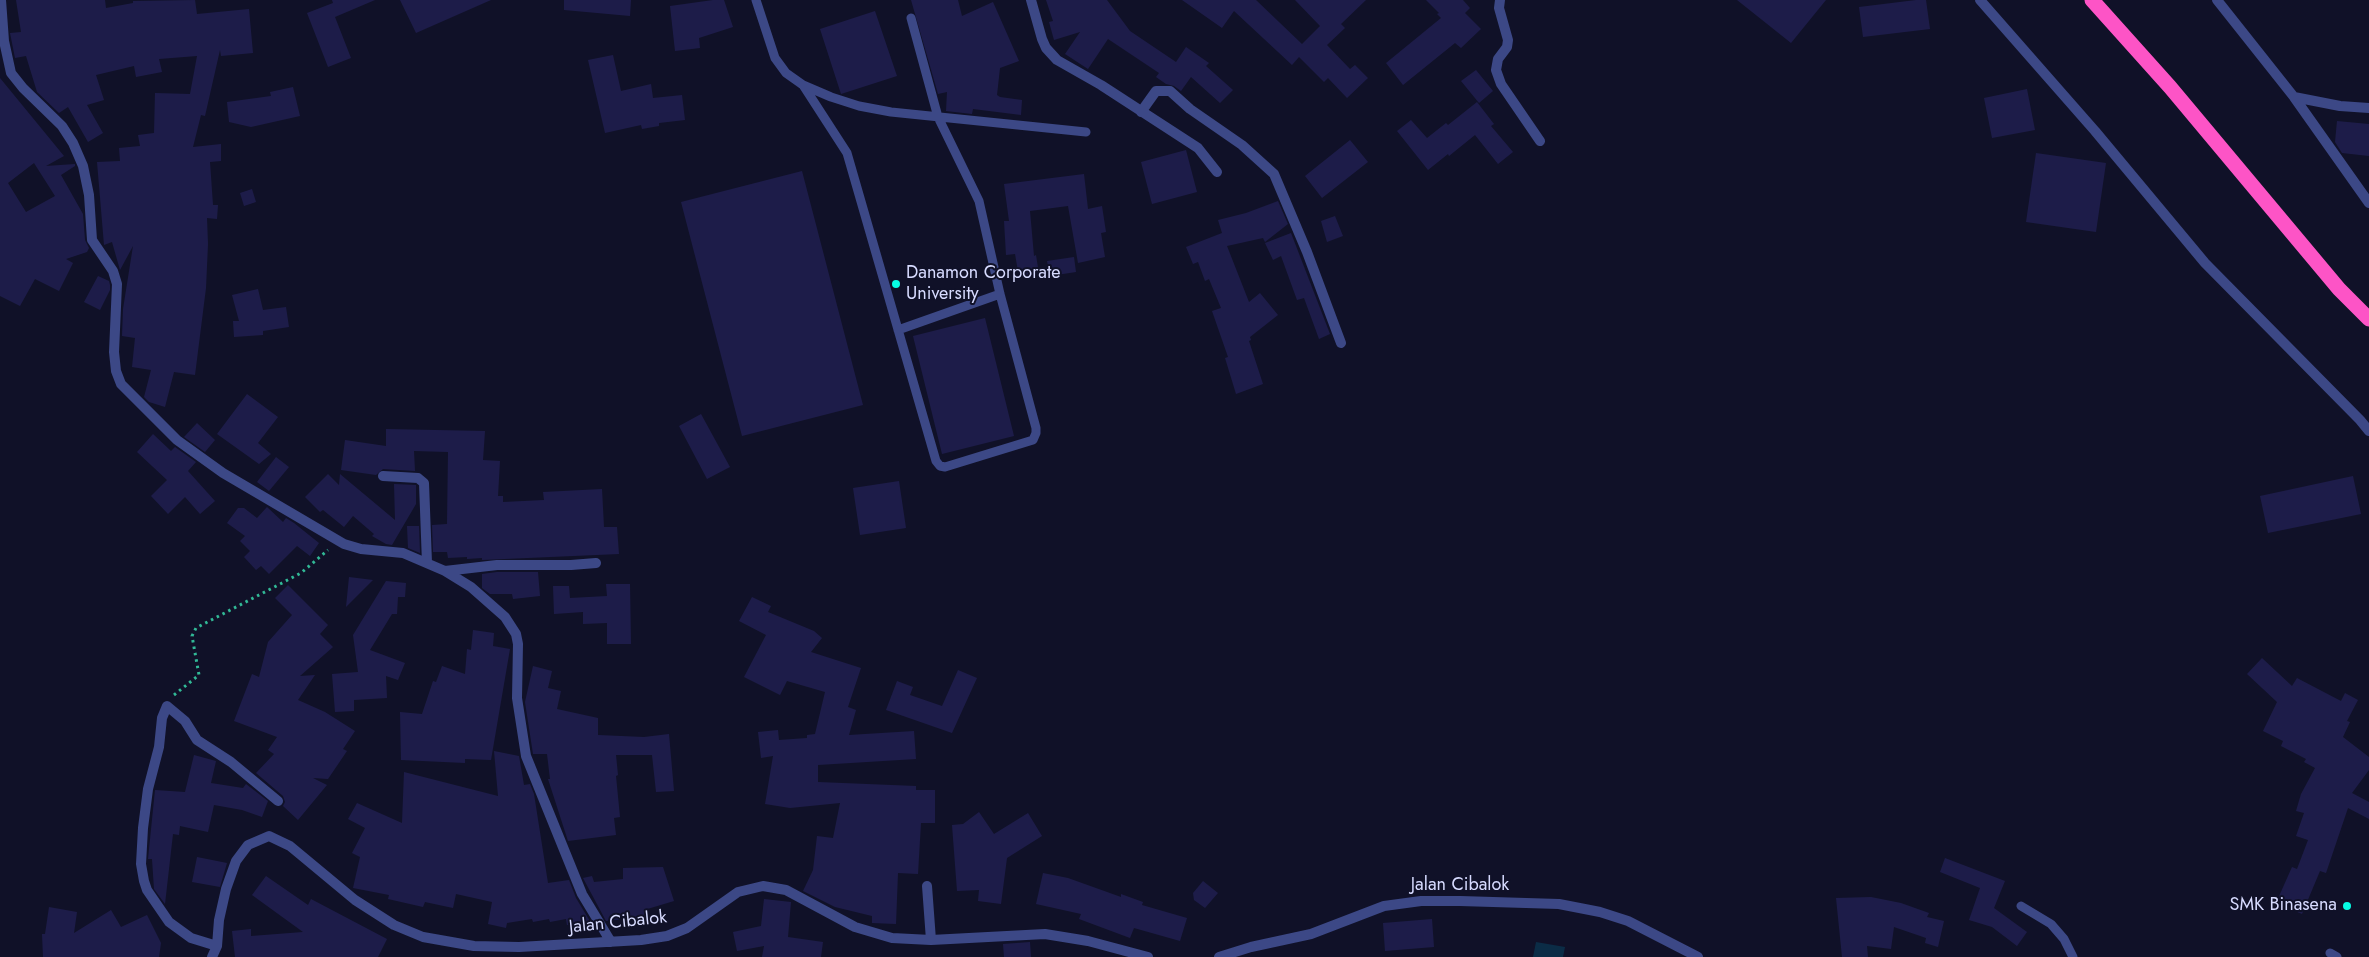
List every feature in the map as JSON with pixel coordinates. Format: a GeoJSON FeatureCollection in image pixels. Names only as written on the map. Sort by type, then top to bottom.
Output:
{"type":"FeatureCollection","features":[{"type":"Feature","properties":{"kind":"highway"},"geometry":{"type":"LineString","coordinates":[[2092,0],[2170,86],[2339,289],[2369,319]]}},
{"type":"Feature","properties":{"kind":"street"},"geometry":{"type":"LineString","coordinates":[[1,0],[4,42],[11,73],[23,88],[62,126],[73,142],[84,166],[89,195],[92,240],[113,271],[117,284],[114,365],[121,384],[134,399],[194,454],[223,473],[266,496],[338,541],[361,549],[402,553],[445,571],[471,588],[498,610],[516,634],[519,652],[517,698],[526,756],[582,894],[611,942]]}},
{"type":"Feature","properties":{"kind":"street"},"geometry":{"type":"LineString","coordinates":[[1030,0],[1042,39],[1052,56],[1198,148],[1217,172]]}},
{"type":"Feature","properties":{"kind":"street"},"geometry":{"type":"LineString","coordinates":[[1500,0],[1499,8],[1508,40],[1507,48],[1498,59],[1496,70],[1501,84],[1540,141]]}},
{"type":"Feature","properties":{"kind":"street"},"geometry":{"type":"LineString","coordinates":[[1980,0],[2095,131],[2205,263],[2369,431]]}},
{"type":"Feature","properties":{"kind":"street"},"geometry":{"type":"LineString","coordinates":[[2217,0],[2294,97],[2369,203]]}},
{"type":"Feature","properties":{"kind":"street"},"geometry":{"type":"LineString","coordinates":[[1141,112],[1156,91],[1170,92],[1190,109],[1242,145],[1274,174],[1307,252],[1341,343]]}},
{"type":"Feature","properties":{"kind":"street"},"geometry":{"type":"LineString","coordinates":[[2294,97],[2340,106],[2369,108]]}},
{"type":"Feature","properties":{"kind":"street"},"geometry":{"type":"LineString","coordinates":[[383,476],[418,478],[424,483],[427,563]]}},
{"type":"Feature","properties":{"kind":"street"},"geometry":{"type":"LineString","coordinates":[[445,571],[497,565],[596,563]]}},
{"type":"Feature","properties":{"kind":"street"},"geometry":{"type":"LineString","coordinates":[[217,946],[191,938],[170,922],[147,890],[144,881],[141,858],[145,809],[159,747],[162,718],[167,706],[185,721],[197,740],[231,762],[278,800]]}},
{"type":"Feature","properties":{"kind":"street","name":"Jalan Cibalok"},"geometry":{"type":"LineString","coordinates":[[212,957],[217,946],[221,908],[236,861],[248,845],[269,836],[278,839],[296,851],[374,914],[416,935],[474,946],[504,948],[611,942],[641,940],[675,934],[696,922],[738,892],[763,886],[786,890],[855,926],[873,933],[901,939],[931,940],[1027,934],[1055,935],[1088,941],[1148,957]]}},
{"type":"Feature","properties":{"kind":"street"},"geometry":{"type":"LineString","coordinates":[[927,886],[931,940]]}},
{"type":"Feature","properties":{"kind":"street","name":"Jalan Cibalok"},"geometry":{"type":"LineString","coordinates":[[1223,956],[1245,948],[1311,934],[1384,906],[1421,901],[1460,901],[1559,904],[1594,910],[1628,921],[1698,957]]}},
{"type":"Feature","properties":{"kind":"lane"},"geometry":{"type":"LineString","coordinates":[[756,0],[775,58],[786,73],[803,85],[858,106],[938,117],[1086,132]]}},
{"type":"Feature","properties":{"kind":"lane"},"geometry":{"type":"LineString","coordinates":[[803,85],[847,153],[934,457],[940,466],[945,466],[1030,441],[1036,436],[1036,428],[1000,294],[979,201],[938,117],[911,18]]}},
{"type":"Feature","properties":{"kind":"lane"},"geometry":{"type":"LineString","coordinates":[[898,330],[1000,294]]}},
{"type":"Feature","properties":{"kind":"lane"},"geometry":{"type":"LineString","coordinates":[[2021,906],[2051,924],[2064,939],[2072,957]]}},
{"type":"Feature","properties":{"kind":"path"},"geometry":{"type":"LineString","coordinates":[[167,706],[176,693],[199,675],[192,636],[196,628],[302,573],[338,541]]}},
{"type":"Feature","properties":{"kind":"water"},"geometry":{"type":"Polygon","coordinates":[[[1536,942],[1565,947],[1563,957],[1533,957],[1536,942]]]}},
{"type":"Feature","properties":{"kind":"building"},"geometry":{"type":"Polygon","coordinates":[[[16,0],[105,0],[106,8],[133,3],[133,1],[195,0],[197,14],[249,9],[253,53],[221,56],[220,50],[205,116],[201,115],[193,147],[221,144],[221,161],[210,162],[213,205],[218,205],[217,219],[207,218],[206,288],[195,375],[174,372],[165,407],[149,402],[144,397],[151,370],[132,367],[135,338],[122,336],[123,309],[133,246],[120,270],[112,242],[104,245],[97,162],[120,161],[119,148],[140,146],[138,135],[154,133],[155,93],[190,94],[197,56],[159,59],[162,72],[136,77],[134,66],[96,75],[104,100],[87,105],[103,133],[88,142],[68,107],[59,113],[37,92],[26,56],[15,58],[10,33],[21,32],[16,0]]]}},
{"type":"Feature","properties":{"kind":"building"},"geometry":{"type":"Polygon","coordinates":[[[332,0],[375,0],[335,17],[351,58],[328,67],[307,13],[333,3],[332,0]]]}},
{"type":"Feature","properties":{"kind":"building"},"geometry":{"type":"Polygon","coordinates":[[[400,0],[491,0],[416,33],[400,0]]]}},
{"type":"Feature","properties":{"kind":"building"},"geometry":{"type":"Polygon","coordinates":[[[564,0],[631,0],[630,16],[564,10],[564,0]]]}},
{"type":"Feature","properties":{"kind":"building"},"geometry":{"type":"Polygon","coordinates":[[[724,0],[733,27],[699,38],[700,48],[675,51],[670,6],[724,0]]]}},
{"type":"Feature","properties":{"kind":"building"},"geometry":{"type":"Polygon","coordinates":[[[911,0],[958,0],[962,16],[993,2],[1019,61],[1000,68],[997,95],[1022,100],[1021,115],[973,109],[972,114],[946,111],[947,92],[938,94],[911,0]]]}},
{"type":"Feature","properties":{"kind":"building"},"geometry":{"type":"Polygon","coordinates":[[[1046,0],[1107,0],[1130,31],[1176,62],[1186,47],[1209,63],[1206,66],[1233,90],[1220,103],[1191,77],[1181,91],[1156,77],[1159,73],[1108,39],[1088,69],[1065,54],[1080,32],[1054,40],[1049,22],[1053,21],[1046,0]]]}},
{"type":"Feature","properties":{"kind":"building"},"geometry":{"type":"Polygon","coordinates":[[[1182,0],[1256,0],[1302,44],[1320,26],[1295,0],[1366,0],[1341,24],[1345,28],[1327,45],[1350,69],[1355,65],[1368,78],[1347,98],[1328,78],[1324,82],[1299,57],[1292,65],[1234,11],[1222,28],[1182,0]]]}},
{"type":"Feature","properties":{"kind":"building"},"geometry":{"type":"Polygon","coordinates":[[[1426,0],[1463,0],[1470,8],[1465,13],[1481,29],[1461,48],[1455,43],[1403,85],[1386,63],[1441,18],[1437,14],[1439,13],[1426,0]]]}},
{"type":"Feature","properties":{"kind":"building"},"geometry":{"type":"Polygon","coordinates":[[[1737,0],[1826,0],[1791,43],[1737,0]]]}},
{"type":"Feature","properties":{"kind":"building"},"geometry":{"type":"Polygon","coordinates":[[[1926,0],[1930,29],[1863,37],[1859,7],[1926,0]]]}},
{"type":"Feature","properties":{"kind":"building"},"geometry":{"type":"Polygon","coordinates":[[[875,11],[897,76],[841,94],[820,29],[875,11]]]}},
{"type":"Feature","properties":{"kind":"building"},"geometry":{"type":"Polygon","coordinates":[[[613,55],[621,91],[651,84],[653,98],[682,95],[685,120],[659,123],[659,126],[642,129],[641,125],[605,133],[588,60],[613,55]]]}},
{"type":"Feature","properties":{"kind":"building"},"geometry":{"type":"Polygon","coordinates":[[[1476,70],[1493,91],[1479,103],[1461,81],[1476,70]]]}},
{"type":"Feature","properties":{"kind":"building"},"geometry":{"type":"Polygon","coordinates":[[[0,78],[64,156],[46,166],[75,164],[75,166],[61,175],[83,214],[85,240],[89,248],[87,252],[66,259],[73,263],[59,291],[35,279],[20,306],[0,296],[0,78]],[[34,163],[8,183],[26,212],[55,196],[34,163]]]}},
{"type":"Feature","properties":{"kind":"building"},"geometry":{"type":"Polygon","coordinates":[[[293,87],[300,116],[251,127],[229,122],[227,102],[271,96],[270,92],[293,87]]]}},
{"type":"Feature","properties":{"kind":"building"},"geometry":{"type":"Polygon","coordinates":[[[2027,89],[2035,130],[1992,138],[1984,98],[2027,89]]]}},
{"type":"Feature","properties":{"kind":"building"},"geometry":{"type":"Polygon","coordinates":[[[1477,102],[1494,124],[1491,126],[1513,152],[1498,164],[1475,135],[1428,170],[1397,131],[1411,120],[1427,138],[1446,123],[1448,125],[1477,102]]]}},
{"type":"Feature","properties":{"kind":"building"},"geometry":{"type":"Polygon","coordinates":[[[2337,121],[2369,124],[2369,156],[2342,153],[2335,142],[2337,121]]]}},
{"type":"Feature","properties":{"kind":"building"},"geometry":{"type":"Polygon","coordinates":[[[1350,140],[1368,162],[1322,198],[1305,176],[1350,140]]]}},
{"type":"Feature","properties":{"kind":"building"},"geometry":{"type":"Polygon","coordinates":[[[1186,150],[1197,192],[1152,204],[1141,162],[1186,150]]]}},
{"type":"Feature","properties":{"kind":"building"},"geometry":{"type":"Polygon","coordinates":[[[2036,153],[2106,163],[2096,232],[2026,222],[2036,153]]]}},
{"type":"Feature","properties":{"kind":"building"},"geometry":{"type":"Polygon","coordinates":[[[802,171],[863,405],[742,436],[681,202],[802,171]]]}},
{"type":"Feature","properties":{"kind":"building"},"geometry":{"type":"Polygon","coordinates":[[[1084,174],[1088,209],[1102,206],[1106,232],[1101,233],[1105,257],[1078,263],[1068,206],[1030,211],[1034,256],[1036,255],[1039,274],[1019,277],[1015,254],[1006,255],[1004,221],[1009,221],[1004,184],[1084,174]]]}},
{"type":"Feature","properties":{"kind":"building"},"geometry":{"type":"Polygon","coordinates":[[[252,189],[256,202],[244,206],[240,193],[252,189]]]}},
{"type":"Feature","properties":{"kind":"building"},"geometry":{"type":"Polygon","coordinates":[[[1278,201],[1288,224],[1265,242],[1263,238],[1227,246],[1249,302],[1260,293],[1278,315],[1250,337],[1251,340],[1249,341],[1263,384],[1236,394],[1225,358],[1228,357],[1212,311],[1221,308],[1209,279],[1205,281],[1198,262],[1193,264],[1186,247],[1222,233],[1218,220],[1246,213],[1278,201]]]}},
{"type":"Feature","properties":{"kind":"building"},"geometry":{"type":"Polygon","coordinates":[[[1335,216],[1343,236],[1327,242],[1321,221],[1335,216]]]}},
{"type":"Feature","properties":{"kind":"building"},"geometry":{"type":"Polygon","coordinates":[[[1291,233],[1330,334],[1319,339],[1304,298],[1297,300],[1281,256],[1273,260],[1265,243],[1291,233]]]}},
{"type":"Feature","properties":{"kind":"building"},"geometry":{"type":"Polygon","coordinates":[[[1074,257],[1076,272],[1050,276],[1047,261],[1074,257]]]}},
{"type":"Feature","properties":{"kind":"building"},"geometry":{"type":"Polygon","coordinates":[[[98,276],[109,281],[110,285],[110,290],[100,310],[84,302],[98,276]]]}},
{"type":"Feature","properties":{"kind":"building"},"geometry":{"type":"Polygon","coordinates":[[[258,289],[263,310],[286,307],[289,327],[263,331],[263,335],[234,337],[233,321],[239,321],[232,295],[258,289]]]}},
{"type":"Feature","properties":{"kind":"building"},"geometry":{"type":"Polygon","coordinates":[[[985,318],[1014,436],[942,454],[913,336],[985,318]]]}},
{"type":"Feature","properties":{"kind":"building"},"geometry":{"type":"Polygon","coordinates":[[[247,394],[278,417],[258,443],[271,454],[259,464],[217,434],[247,394]]]}},
{"type":"Feature","properties":{"kind":"building"},"geometry":{"type":"Polygon","coordinates":[[[701,414],[730,467],[707,479],[679,426],[701,414]]]}},
{"type":"Feature","properties":{"kind":"building"},"geometry":{"type":"Polygon","coordinates":[[[197,423],[215,440],[205,452],[184,437],[197,423]]]}},
{"type":"Feature","properties":{"kind":"building"},"geometry":{"type":"Polygon","coordinates":[[[386,429],[485,431],[483,460],[500,461],[498,496],[503,496],[503,502],[544,500],[543,492],[602,489],[604,527],[617,527],[619,554],[482,560],[482,558],[467,559],[467,557],[448,558],[447,552],[433,552],[432,525],[447,524],[448,452],[414,451],[415,471],[383,469],[376,475],[341,470],[345,440],[386,446],[386,429]]]}},
{"type":"Feature","properties":{"kind":"building"},"geometry":{"type":"Polygon","coordinates":[[[153,434],[171,451],[175,447],[196,462],[188,471],[215,501],[200,514],[185,497],[168,514],[151,496],[167,480],[137,452],[153,434]]]}},
{"type":"Feature","properties":{"kind":"building"},"geometry":{"type":"Polygon","coordinates":[[[276,457],[289,467],[269,491],[257,482],[276,457]]]}},
{"type":"Feature","properties":{"kind":"building"},"geometry":{"type":"Polygon","coordinates":[[[328,474],[339,485],[340,474],[395,520],[394,484],[416,485],[416,504],[392,545],[386,544],[372,536],[374,534],[353,516],[344,527],[323,510],[320,512],[305,497],[328,474]]]}},
{"type":"Feature","properties":{"kind":"building"},"geometry":{"type":"Polygon","coordinates":[[[2353,476],[2361,514],[2268,533],[2260,496],[2353,476]]]}},
{"type":"Feature","properties":{"kind":"building"},"geometry":{"type":"Polygon","coordinates":[[[899,481],[906,528],[860,535],[853,488],[899,481]]]}},
{"type":"Feature","properties":{"kind":"building"},"geometry":{"type":"Polygon","coordinates":[[[267,507],[283,522],[286,518],[319,543],[310,556],[297,546],[269,574],[261,566],[256,570],[244,557],[250,551],[240,541],[245,536],[227,523],[238,508],[244,508],[257,518],[267,507]]]}},
{"type":"Feature","properties":{"kind":"building"},"geometry":{"type":"Polygon","coordinates":[[[407,526],[419,526],[420,553],[408,548],[407,526]]]}},
{"type":"Feature","properties":{"kind":"building"},"geometry":{"type":"Polygon","coordinates":[[[538,572],[540,596],[513,599],[512,594],[490,594],[482,588],[482,574],[538,572]]]}},
{"type":"Feature","properties":{"kind":"building"},"geometry":{"type":"Polygon","coordinates":[[[349,577],[373,580],[346,607],[349,577]]]}},
{"type":"Feature","properties":{"kind":"building"},"geometry":{"type":"Polygon","coordinates":[[[386,581],[406,583],[405,597],[398,597],[397,614],[392,614],[370,650],[405,663],[398,680],[386,676],[387,698],[354,700],[354,711],[335,712],[332,674],[358,672],[353,635],[386,581]]]}},
{"type":"Feature","properties":{"kind":"building"},"geometry":{"type":"Polygon","coordinates":[[[606,584],[630,584],[631,644],[607,644],[607,623],[583,624],[583,612],[554,614],[553,586],[569,586],[570,598],[607,596],[606,584]]]}},
{"type":"Feature","properties":{"kind":"building"},"geometry":{"type":"Polygon","coordinates":[[[288,585],[328,625],[320,634],[333,647],[300,676],[315,675],[298,700],[325,712],[355,731],[343,749],[347,751],[328,779],[313,778],[327,785],[298,820],[283,806],[285,802],[283,796],[256,773],[274,754],[268,750],[277,737],[234,721],[252,674],[259,677],[268,642],[292,615],[275,598],[288,585]]]}},
{"type":"Feature","properties":{"kind":"building"},"geometry":{"type":"Polygon","coordinates":[[[752,597],[771,606],[768,612],[814,631],[822,638],[811,652],[861,668],[848,707],[856,710],[849,735],[914,731],[916,759],[818,765],[818,782],[916,786],[916,790],[935,790],[935,823],[921,823],[918,874],[898,873],[896,924],[872,923],[872,916],[835,907],[803,891],[813,870],[817,836],[833,838],[840,803],[790,808],[765,804],[773,756],[761,758],[758,732],[778,730],[779,740],[807,738],[807,735],[815,734],[825,692],[787,681],[780,695],[744,677],[766,635],[739,621],[752,597]]]}},
{"type":"Feature","properties":{"kind":"building"},"geometry":{"type":"Polygon","coordinates":[[[473,630],[494,633],[493,646],[510,649],[491,760],[465,759],[465,763],[401,760],[400,712],[422,714],[433,681],[436,682],[442,666],[465,674],[467,649],[471,650],[473,630]]]}},
{"type":"Feature","properties":{"kind":"building"},"geometry":{"type":"Polygon","coordinates":[[[2262,658],[2292,686],[2297,678],[2341,701],[2345,693],[2358,700],[2347,721],[2350,722],[2343,737],[2369,757],[2369,770],[2352,793],[2369,802],[2369,819],[2348,808],[2326,873],[2320,871],[2302,914],[2276,903],[2292,867],[2297,869],[2308,840],[2296,836],[2304,813],[2296,811],[2301,794],[2315,768],[2304,762],[2306,759],[2281,746],[2283,741],[2263,731],[2277,702],[2247,674],[2262,658]]]}},
{"type":"Feature","properties":{"kind":"building"},"geometry":{"type":"Polygon","coordinates":[[[533,666],[552,671],[548,688],[561,691],[557,709],[598,718],[598,735],[644,737],[669,734],[674,791],[656,792],[652,755],[616,755],[620,817],[614,818],[616,835],[568,841],[548,779],[550,779],[547,754],[533,754],[525,702],[533,666]]]}},
{"type":"Feature","properties":{"kind":"building"},"geometry":{"type":"Polygon","coordinates":[[[958,670],[977,678],[952,733],[886,710],[897,681],[913,687],[910,695],[942,706],[958,670]]]}},
{"type":"Feature","properties":{"kind":"building"},"geometry":{"type":"Polygon","coordinates":[[[494,751],[519,756],[524,785],[530,784],[534,794],[548,883],[569,880],[576,898],[591,923],[567,925],[566,919],[550,922],[549,919],[533,922],[532,919],[507,923],[506,928],[488,924],[492,902],[456,894],[453,908],[425,902],[423,907],[388,899],[389,895],[353,888],[360,857],[352,853],[365,828],[348,819],[357,803],[402,823],[404,772],[498,796],[494,751]]]}},
{"type":"Feature","properties":{"kind":"building"},"geometry":{"type":"Polygon","coordinates":[[[194,755],[216,761],[211,783],[243,788],[246,784],[268,801],[262,817],[242,810],[214,805],[208,832],[180,826],[179,835],[173,834],[165,904],[154,889],[152,859],[148,859],[155,790],[185,792],[194,755]]]}},
{"type":"Feature","properties":{"kind":"building"},"geometry":{"type":"Polygon","coordinates":[[[979,812],[994,834],[1028,813],[1042,836],[1007,858],[1001,904],[978,901],[979,890],[957,891],[952,825],[963,824],[979,812]]]}},
{"type":"Feature","properties":{"kind":"building"},"geometry":{"type":"Polygon","coordinates":[[[197,857],[227,863],[220,887],[192,882],[197,857]]]}},
{"type":"Feature","properties":{"kind":"building"},"geometry":{"type":"Polygon","coordinates":[[[1945,858],[2005,881],[1994,908],[2027,932],[2017,946],[1992,927],[1969,920],[1980,888],[1940,872],[1945,858]]]}},
{"type":"Feature","properties":{"kind":"building"},"geometry":{"type":"Polygon","coordinates":[[[663,867],[674,901],[644,910],[644,917],[606,921],[583,878],[592,876],[594,882],[623,879],[623,868],[663,867]]]}},
{"type":"Feature","properties":{"kind":"building"},"geometry":{"type":"Polygon","coordinates":[[[1043,873],[1068,878],[1121,897],[1121,894],[1143,902],[1142,905],[1187,918],[1180,941],[1134,928],[1130,938],[1079,919],[1081,914],[1036,904],[1043,873]]]}},
{"type":"Feature","properties":{"kind":"building"},"geometry":{"type":"Polygon","coordinates":[[[266,876],[308,905],[311,899],[387,939],[378,957],[235,957],[232,931],[251,929],[251,936],[303,932],[252,895],[266,876]]]}},
{"type":"Feature","properties":{"kind":"building"},"geometry":{"type":"Polygon","coordinates":[[[1203,881],[1218,893],[1205,908],[1194,900],[1193,893],[1203,881]]]}},
{"type":"Feature","properties":{"kind":"building"},"geometry":{"type":"Polygon","coordinates":[[[1871,897],[1901,903],[1929,913],[1927,917],[1944,921],[1938,947],[1925,943],[1926,938],[1894,927],[1891,949],[1867,946],[1868,957],[1842,957],[1836,898],[1871,897]]]}},
{"type":"Feature","properties":{"kind":"building"},"geometry":{"type":"Polygon","coordinates":[[[764,899],[791,902],[788,937],[823,942],[821,957],[762,957],[764,946],[737,951],[733,932],[761,926],[764,899]]]}},
{"type":"Feature","properties":{"kind":"building"},"geometry":{"type":"Polygon","coordinates":[[[49,907],[77,912],[74,933],[111,910],[121,927],[147,915],[161,943],[159,957],[43,957],[42,934],[45,934],[49,907]]]}},
{"type":"Feature","properties":{"kind":"building"},"geometry":{"type":"Polygon","coordinates":[[[1432,919],[1434,947],[1385,951],[1383,923],[1432,919]]]}},
{"type":"Feature","properties":{"kind":"building"},"geometry":{"type":"Polygon","coordinates":[[[1030,942],[1031,957],[1004,957],[1003,944],[1030,942]]]}},
{"type":"Feature","properties":{"kind":"place","name":"Danamon Corporate University"},"geometry":{"type":"Point","coordinates":[896,284]}},
{"type":"Feature","properties":{"kind":"place","name":"SMK Binasena"},"geometry":{"type":"Point","coordinates":[2347,906]}}]}
